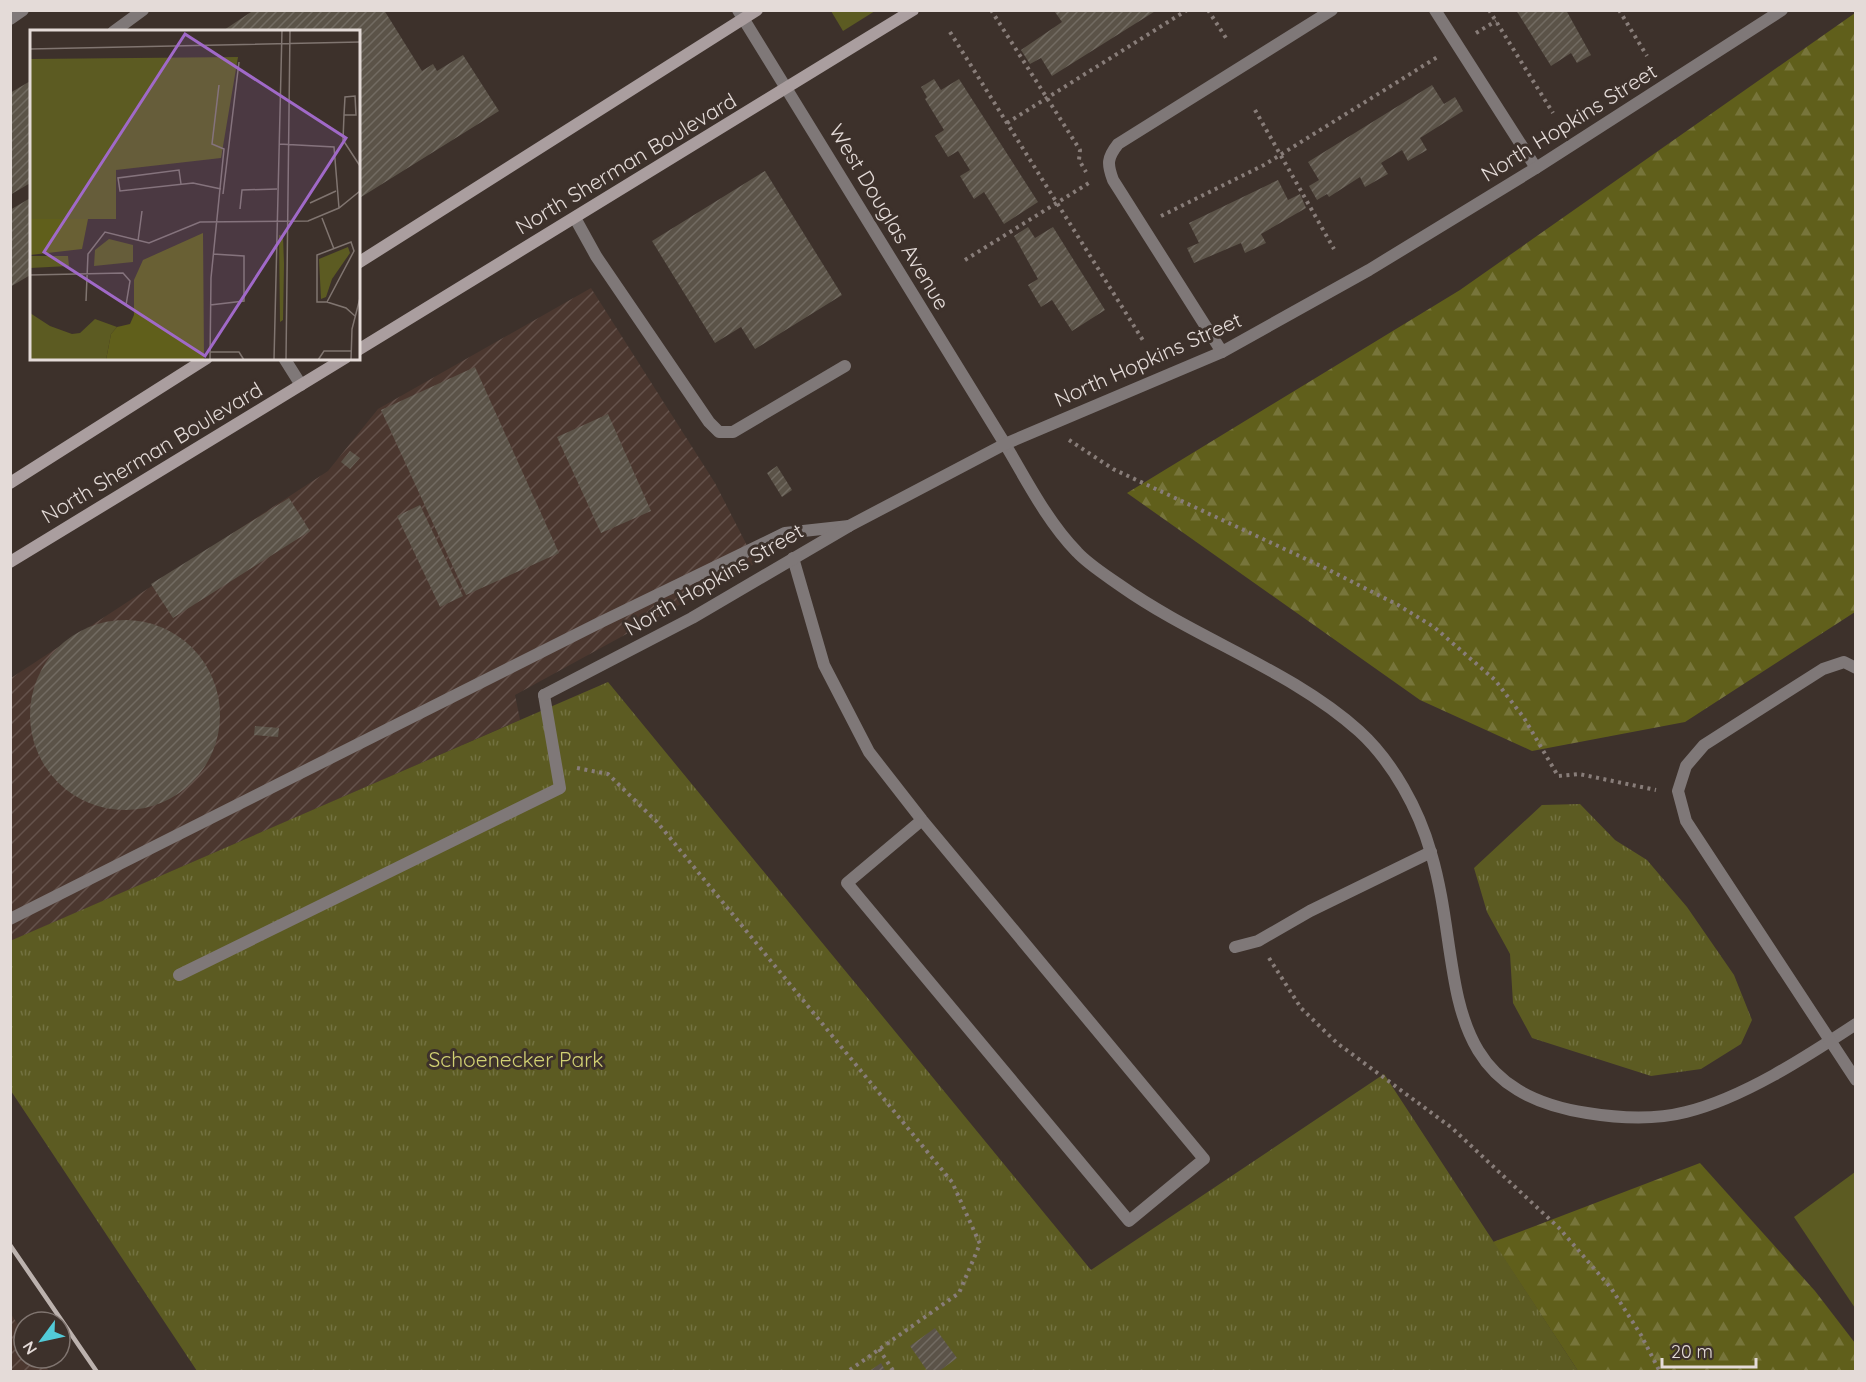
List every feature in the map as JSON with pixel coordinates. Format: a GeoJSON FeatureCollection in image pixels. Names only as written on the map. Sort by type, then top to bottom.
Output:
{"type":"FeatureCollection","features":[{"type":"Feature","properties":{"kind":"main road"},"geometry":{"type":"LineString","coordinates":[[360,262],[742,14],[757,10]]}},
{"type":"Feature","properties":{"kind":"main road","name":"North Sherman Boulevard"},"geometry":{"type":"LineString","coordinates":[[360,349],[914,10]]}},
{"type":"Feature","properties":{"kind":"main road"},"geometry":{"type":"LineString","coordinates":[[10,483],[204,360]]}},
{"type":"Feature","properties":{"kind":"main road","name":"North Sherman Boulevard"},"geometry":{"type":"LineString","coordinates":[[10,562],[342,360]]}},
{"type":"Feature","properties":{"kind":"street"},"geometry":{"type":"LineString","coordinates":[[10,19],[23,10]]}},
{"type":"Feature","properties":{"kind":"street"},"geometry":{"type":"LineString","coordinates":[[116,30],[143,10]]}},
{"type":"Feature","properties":{"kind":"street"},"geometry":{"type":"LineString","coordinates":[[1222,352],[1113,180],[1108,167],[1108,156],[1118,144],[1332,10]]}},
{"type":"Feature","properties":{"kind":"street"},"geometry":{"type":"LineString","coordinates":[[1435,10],[1536,168]]}},
{"type":"Feature","properties":{"kind":"street","name":"North Hopkins Street"},"geometry":{"type":"LineString","coordinates":[[556,765],[544,695],[692,618],[849,526],[1005,444],[1222,352],[1370,270],[1536,168],[1782,10]]}},
{"type":"Feature","properties":{"kind":"street","name":"West Douglas Avenue"},"geometry":{"type":"LineString","coordinates":[[742,14],[1049,518],[1078,554],[1138,598],[1326,706],[1361,733],[1400,781],[1431,852],[1457,996],[1466,1027],[1486,1065],[1509,1085],[1542,1104],[1604,1116],[1682,1113],[1710,1105],[1740,1090],[1830,1041],[1856,1024]]}},
{"type":"Feature","properties":{"kind":"street"},"geometry":{"type":"LineString","coordinates":[[574,218],[649,334],[709,422],[719,432],[733,432],[845,366]]}},
{"type":"Feature","properties":{"kind":"street"},"geometry":{"type":"LineString","coordinates":[[285,360],[301,386]]}},
{"type":"Feature","properties":{"kind":"street"},"geometry":{"type":"LineString","coordinates":[[10,919],[601,622],[785,533],[849,526]]}},
{"type":"Feature","properties":{"kind":"street"},"geometry":{"type":"LineString","coordinates":[[794,558],[824,665],[869,752],[922,820],[1204,1159],[1129,1221],[847,883],[922,820]]}},
{"type":"Feature","properties":{"kind":"street"},"geometry":{"type":"LineString","coordinates":[[1856,668],[1844,662],[1823,669],[1704,745],[1686,766],[1678,791],[1686,821],[1856,1080]]}},
{"type":"Feature","properties":{"kind":"street"},"geometry":{"type":"LineString","coordinates":[[179,975],[560,788],[556,765]]}},
{"type":"Feature","properties":{"kind":"street"},"geometry":{"type":"LineString","coordinates":[[1235,947],[1258,941],[1310,911],[1431,852]]}},
{"type":"Feature","properties":{"kind":"path"},"geometry":{"type":"LineString","coordinates":[[965,260],[1092,181],[1079,160],[1080,150],[991,10]]}},
{"type":"Feature","properties":{"kind":"path"},"geometry":{"type":"LineString","coordinates":[[1007,123],[1187,10]]}},
{"type":"Feature","properties":{"kind":"path"},"geometry":{"type":"LineString","coordinates":[[1208,10],[1226,38]]}},
{"type":"Feature","properties":{"kind":"path"},"geometry":{"type":"LineString","coordinates":[[1489,10],[1553,113]]}},
{"type":"Feature","properties":{"kind":"path"},"geometry":{"type":"LineString","coordinates":[[1618,10],[1647,56]]}},
{"type":"Feature","properties":{"kind":"path"},"geometry":{"type":"LineString","coordinates":[[1167,225],[1160,214],[1264,165],[1496,21]]}},
{"type":"Feature","properties":{"kind":"path"},"geometry":{"type":"LineString","coordinates":[[950,32],[1144,342]]}},
{"type":"Feature","properties":{"kind":"path"},"geometry":{"type":"LineString","coordinates":[[1255,110],[1334,249]]}},
{"type":"Feature","properties":{"kind":"path"},"geometry":{"type":"LineString","coordinates":[[1048,426],[1113,470],[1323,567],[1398,604],[1434,627],[1496,680],[1524,718],[1558,776],[1579,774],[1645,790],[1678,791]]}},
{"type":"Feature","properties":{"kind":"path"},"geometry":{"type":"LineString","coordinates":[[556,765],[608,774],[657,822],[952,1182],[980,1244],[959,1293],[847,1371]]}},
{"type":"Feature","properties":{"kind":"path"},"geometry":{"type":"LineString","coordinates":[[1258,941],[1301,1008],[1337,1043],[1452,1128],[1559,1228],[1611,1288],[1641,1335],[1660,1371]]}},
{"type":"Feature","properties":{"kind":"path"},"geometry":{"type":"LineString","coordinates":[[879,1349],[894,1371]]}},
{"type":"Feature","properties":{"kind":"shaded area"},"geometry":{"type":"Polygon","coordinates":[[[591,288],[715,483],[756,563],[515,695],[520,720],[11,941],[11,678],[328,471],[378,409],[591,288]]]}},
{"type":"Feature","properties":{"kind":"shaded area"},"geometry":{"type":"Polygon","coordinates":[[[11,1314],[12,1370],[49,1371],[11,1371],[11,1314]]]}},
{"type":"Feature","properties":{"kind":"green space"},"geometry":{"type":"Polygon","coordinates":[[[831,11],[875,11],[843,31],[831,11]]]}},
{"type":"Feature","properties":{"kind":"green space"},"geometry":{"type":"Polygon","coordinates":[[[1855,13],[1855,612],[1685,722],[1532,751],[1420,700],[1127,493],[1460,290],[1855,13]]]}},
{"type":"Feature","properties":{"kind":"green space","name":"Schoenecker Park"},"geometry":{"type":"Polygon","coordinates":[[[608,682],[1091,1270],[1384,1074],[1578,1371],[197,1371],[11,1091],[10,941],[608,682]]]}},
{"type":"Feature","properties":{"kind":"green space"},"geometry":{"type":"Polygon","coordinates":[[[1580,804],[1615,840],[1647,860],[1687,907],[1734,975],[1752,1020],[1741,1044],[1701,1069],[1651,1076],[1532,1038],[1513,1003],[1510,954],[1487,912],[1474,868],[1542,805],[1580,804]]]}},
{"type":"Feature","properties":{"kind":"green space"},"geometry":{"type":"Polygon","coordinates":[[[1700,1163],[1815,1291],[1855,1343],[1855,1371],[1578,1371],[1493,1242],[1700,1163]]]}},
{"type":"Feature","properties":{"kind":"green space"},"geometry":{"type":"Polygon","coordinates":[[[1855,1172],[1855,1308],[1794,1217],[1855,1172]]]}},
{"type":"Feature","properties":{"kind":"building"},"geometry":{"type":"Polygon","coordinates":[[[254,10],[384,10],[422,71],[433,64],[437,71],[463,55],[499,111],[360,198],[360,30],[224,30],[254,10]]]}},
{"type":"Feature","properties":{"kind":"building"},"geometry":{"type":"Polygon","coordinates":[[[1057,10],[1157,10],[1052,76],[1041,58],[1030,64],[1021,50],[1062,22],[1055,12],[1057,10]]]}},
{"type":"Feature","properties":{"kind":"building"},"geometry":{"type":"Polygon","coordinates":[[[1516,10],[1566,10],[1591,55],[1577,63],[1571,53],[1551,66],[1516,10]]]}},
{"type":"Feature","properties":{"kind":"building"},"geometry":{"type":"Polygon","coordinates":[[[934,79],[941,90],[959,79],[1038,202],[1004,224],[984,192],[974,199],[960,176],[970,170],[958,151],[948,157],[935,136],[944,130],[925,99],[927,97],[921,87],[934,79]]]}},
{"type":"Feature","properties":{"kind":"building"},"geometry":{"type":"Polygon","coordinates":[[[30,81],[30,183],[10,195],[10,93],[30,81]]]}},
{"type":"Feature","properties":{"kind":"building"},"geometry":{"type":"Polygon","coordinates":[[[1432,85],[1444,104],[1455,97],[1463,111],[1420,138],[1427,150],[1408,161],[1402,150],[1381,163],[1388,174],[1365,187],[1360,177],[1329,197],[1327,194],[1317,200],[1309,186],[1319,180],[1308,162],[1432,85]]]}},
{"type":"Feature","properties":{"kind":"building"},"geometry":{"type":"Polygon","coordinates":[[[765,171],[842,295],[755,349],[741,327],[715,343],[652,241],[765,171]]]}},
{"type":"Feature","properties":{"kind":"building"},"geometry":{"type":"Polygon","coordinates":[[[1278,180],[1288,200],[1300,194],[1306,208],[1261,234],[1266,243],[1245,253],[1241,243],[1194,263],[1187,248],[1199,243],[1189,223],[1278,180]]]}},
{"type":"Feature","properties":{"kind":"building"},"geometry":{"type":"Polygon","coordinates":[[[30,198],[30,275],[10,287],[10,210],[30,198]]]}},
{"type":"Feature","properties":{"kind":"building"},"geometry":{"type":"Polygon","coordinates":[[[1028,227],[1035,238],[1053,227],[1105,310],[1072,331],[1052,300],[1041,307],[1028,285],[1038,279],[1014,236],[1028,227]]]}},
{"type":"Feature","properties":{"kind":"building"},"geometry":{"type":"Polygon","coordinates":[[[475,367],[559,553],[466,595],[381,410],[475,367]]]}},
{"type":"Feature","properties":{"kind":"building"},"geometry":{"type":"Polygon","coordinates":[[[608,414],[651,511],[601,533],[557,437],[608,414]]]}},
{"type":"Feature","properties":{"kind":"building"},"geometry":{"type":"Polygon","coordinates":[[[350,451],[360,458],[350,469],[341,462],[350,451]]]}},
{"type":"Feature","properties":{"kind":"building"},"geometry":{"type":"Polygon","coordinates":[[[777,466],[792,490],[782,497],[767,473],[777,466]]]}},
{"type":"Feature","properties":{"kind":"building"},"geometry":{"type":"Polygon","coordinates":[[[289,498],[310,531],[173,618],[151,584],[289,498]]]}},
{"type":"Feature","properties":{"kind":"building"},"geometry":{"type":"Polygon","coordinates":[[[420,505],[463,596],[440,607],[397,516],[420,505]]]}},
{"type":"Feature","properties":{"kind":"building"},"geometry":{"type":"Polygon","coordinates":[[[125,620],[161,627],[178,636],[192,648],[204,662],[213,679],[220,715],[213,751],[204,768],[192,782],[178,794],[161,803],[125,810],[89,803],[72,794],[58,782],[46,768],[37,751],[30,715],[37,679],[46,662],[58,648],[72,636],[89,627],[125,620]]]}},
{"type":"Feature","properties":{"kind":"building"},"geometry":{"type":"Polygon","coordinates":[[[255,726],[279,728],[278,737],[254,735],[255,726]]]}},
{"type":"Feature","properties":{"kind":"building"},"geometry":{"type":"Polygon","coordinates":[[[935,1328],[957,1358],[938,1372],[928,1372],[910,1346],[935,1328]]]}},
{"type":"Feature","properties":{"kind":"building"},"geometry":{"type":"Polygon","coordinates":[[[881,1363],[886,1372],[868,1372],[881,1363]]]}},
{"type":"Feature","properties":{"kind":"railway"},"geometry":{"type":"LineString","coordinates":[[10,1245],[97,1372]]}}]}
